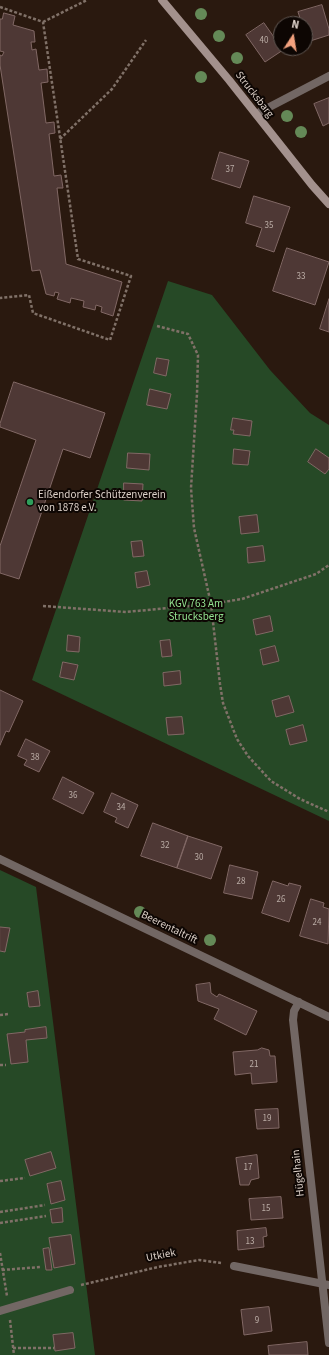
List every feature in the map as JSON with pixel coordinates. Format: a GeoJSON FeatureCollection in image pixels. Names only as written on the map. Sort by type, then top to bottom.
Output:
{"type":"FeatureCollection","features":[{"type":"Feature","properties":{"kind":"street","name":"Strucksbarg"},"geometry":{"type":"LineString","coordinates":[[162,0],[329,204]]}},
{"type":"Feature","properties":{"kind":"street"},"geometry":{"type":"LineString","coordinates":[[256,114],[329,76]]}},
{"type":"Feature","properties":{"kind":"street","name":"Beerentaltrift"},"geometry":{"type":"LineString","coordinates":[[0,859],[329,1017]]}},
{"type":"Feature","properties":{"kind":"street","name":"Hügelhain"},"geometry":{"type":"LineString","coordinates":[[299,1002],[294,1011],[292,1020],[326,1284],[329,1343]]}},
{"type":"Feature","properties":{"kind":"street"},"geometry":{"type":"LineString","coordinates":[[234,1266],[326,1284]]}},
{"type":"Feature","properties":{"kind":"street"},"geometry":{"type":"LineString","coordinates":[[0,1311],[70,1290]]}},
{"type":"Feature","properties":{"kind":"path"},"geometry":{"type":"LineString","coordinates":[[0,7],[43,22],[86,0]]}},
{"type":"Feature","properties":{"kind":"path"},"geometry":{"type":"LineString","coordinates":[[0,298],[29,295],[33,313],[110,340],[131,276],[78,259],[43,22]]}},
{"type":"Feature","properties":{"kind":"path"},"geometry":{"type":"LineString","coordinates":[[60,140],[112,89],[146,40]]}},
{"type":"Feature","properties":{"kind":"path"},"geometry":{"type":"LineString","coordinates":[[157,326],[188,334],[198,355],[191,488],[194,528],[210,604],[223,703],[236,739],[248,756],[271,781],[300,799],[329,812]]}},
{"type":"Feature","properties":{"kind":"path"},"geometry":{"type":"LineString","coordinates":[[43,606],[126,612],[210,604],[242,599],[316,574],[329,565]]}},
{"type":"Feature","properties":{"kind":"path"},"geometry":{"type":"LineString","coordinates":[[0,1015],[9,1014]]}},
{"type":"Feature","properties":{"kind":"path"},"geometry":{"type":"LineString","coordinates":[[0,1065],[6,1066]]}},
{"type":"Feature","properties":{"kind":"path"},"geometry":{"type":"LineString","coordinates":[[0,1181],[25,1178]]}},
{"type":"Feature","properties":{"kind":"path"},"geometry":{"type":"LineString","coordinates":[[0,1212],[45,1205]]}},
{"type":"Feature","properties":{"kind":"path"},"geometry":{"type":"LineString","coordinates":[[0,1223],[46,1216]]}},
{"type":"Feature","properties":{"kind":"path"},"geometry":{"type":"LineString","coordinates":[[0,1253],[9,1309],[14,1355]]}},
{"type":"Feature","properties":{"kind":"path","name":"Utkiek"},"geometry":{"type":"LineString","coordinates":[[70,1290],[80,1285],[158,1267],[199,1260],[234,1266]]}},
{"type":"Feature","properties":{"kind":"path"},"geometry":{"type":"LineString","coordinates":[[2,1270],[41,1267]]}},
{"type":"Feature","properties":{"kind":"path"},"geometry":{"type":"LineString","coordinates":[[13,1348],[54,1348]]}},
{"type":"Feature","properties":{"kind":"green space","name":"KGV 763 Am Strucksberg"},"geometry":{"type":"Polygon","coordinates":[[[168,281],[212,295],[270,370],[310,413],[329,425],[329,821],[32,680],[168,281]]]}},
{"type":"Feature","properties":{"kind":"green space"},"geometry":{"type":"Polygon","coordinates":[[[0,870],[36,887],[95,1355],[0,1355],[0,870]]]}},
{"type":"Feature","properties":{"kind":"building"},"geometry":{"type":"Polygon","coordinates":[[[322,5],[329,29],[329,35],[313,40],[313,16],[299,16],[298,12],[322,5]]]}},
{"type":"Feature","properties":{"kind":"building"},"geometry":{"type":"Polygon","coordinates":[[[4,13],[15,16],[13,25],[34,31],[35,42],[31,42],[32,50],[36,49],[39,70],[47,69],[48,82],[41,83],[46,123],[54,122],[55,133],[49,134],[54,176],[61,175],[63,188],[57,188],[66,264],[122,282],[113,316],[101,312],[102,307],[96,305],[95,310],[83,307],[84,301],[71,298],[70,303],[57,299],[59,293],[55,292],[54,296],[46,294],[40,270],[32,271],[0,65],[0,55],[2,56],[4,52],[0,51],[0,19],[2,19],[4,13]]]}},
{"type":"Feature","properties":{"kind":"building"},"geometry":{"type":"Polygon","coordinates":[[[264,23],[273,36],[274,56],[265,62],[246,35],[264,23]]]}},
{"type":"Feature","properties":{"kind":"building"},"geometry":{"type":"Polygon","coordinates":[[[329,98],[329,123],[323,126],[314,104],[329,98]]]}},
{"type":"Feature","properties":{"kind":"building"},"geometry":{"type":"Polygon","coordinates":[[[220,152],[249,161],[240,188],[212,179],[220,152]]]}},
{"type":"Feature","properties":{"kind":"building"},"geometry":{"type":"Polygon","coordinates":[[[254,196],[290,207],[274,252],[256,246],[262,228],[246,223],[254,196]]]}},
{"type":"Feature","properties":{"kind":"building"},"geometry":{"type":"Polygon","coordinates":[[[287,248],[329,262],[315,305],[273,291],[287,248]]]}},
{"type":"Feature","properties":{"kind":"building"},"geometry":{"type":"Polygon","coordinates":[[[329,299],[329,332],[320,329],[329,299]]]}},
{"type":"Feature","properties":{"kind":"building"},"geometry":{"type":"Polygon","coordinates":[[[157,358],[169,360],[166,376],[154,373],[157,358]]]}},
{"type":"Feature","properties":{"kind":"building","name":"Eißendorfer Schützenverein von 1878 e.V."},"geometry":{"type":"Polygon","coordinates":[[[14,382],[105,413],[90,458],[63,449],[19,579],[0,573],[0,546],[36,440],[0,427],[14,382]]]}},
{"type":"Feature","properties":{"kind":"building"},"geometry":{"type":"Polygon","coordinates":[[[150,389],[171,394],[167,409],[147,405],[150,389]]]}},
{"type":"Feature","properties":{"kind":"building"},"geometry":{"type":"Polygon","coordinates":[[[233,418],[252,421],[250,436],[233,434],[234,430],[231,430],[233,418]]]}},
{"type":"Feature","properties":{"kind":"building"},"geometry":{"type":"Polygon","coordinates":[[[234,449],[250,451],[248,465],[233,464],[234,449]]]}},
{"type":"Feature","properties":{"kind":"building"},"geometry":{"type":"Polygon","coordinates":[[[316,449],[329,458],[329,469],[325,474],[308,462],[316,449]]]}},
{"type":"Feature","properties":{"kind":"building"},"geometry":{"type":"Polygon","coordinates":[[[128,453],[150,454],[149,470],[127,468],[128,453]]]}},
{"type":"Feature","properties":{"kind":"building"},"geometry":{"type":"Polygon","coordinates":[[[124,483],[143,484],[142,501],[124,500],[124,483]]]}},
{"type":"Feature","properties":{"kind":"building"},"geometry":{"type":"Polygon","coordinates":[[[257,515],[259,532],[241,534],[239,517],[257,515]]]}},
{"type":"Feature","properties":{"kind":"building"},"geometry":{"type":"Polygon","coordinates":[[[142,541],[144,556],[133,557],[131,542],[142,541]]]}},
{"type":"Feature","properties":{"kind":"building"},"geometry":{"type":"Polygon","coordinates":[[[263,546],[265,561],[248,563],[247,548],[263,546]]]}},
{"type":"Feature","properties":{"kind":"building"},"geometry":{"type":"Polygon","coordinates":[[[147,571],[150,585],[137,588],[135,573],[147,571]]]}},
{"type":"Feature","properties":{"kind":"building"},"geometry":{"type":"Polygon","coordinates":[[[270,616],[273,631],[256,635],[253,620],[270,616]]]}},
{"type":"Feature","properties":{"kind":"building"},"geometry":{"type":"Polygon","coordinates":[[[68,635],[80,637],[79,652],[67,651],[68,635]]]}},
{"type":"Feature","properties":{"kind":"building"},"geometry":{"type":"Polygon","coordinates":[[[170,640],[172,656],[162,657],[160,641],[170,640]]]}},
{"type":"Feature","properties":{"kind":"building"},"geometry":{"type":"Polygon","coordinates":[[[275,646],[279,661],[263,665],[260,650],[275,646]]]}},
{"type":"Feature","properties":{"kind":"building"},"geometry":{"type":"Polygon","coordinates":[[[63,662],[78,665],[74,680],[60,677],[63,662]]]}},
{"type":"Feature","properties":{"kind":"building"},"geometry":{"type":"Polygon","coordinates":[[[180,671],[181,684],[164,686],[163,673],[180,671]]]}},
{"type":"Feature","properties":{"kind":"building"},"geometry":{"type":"Polygon","coordinates":[[[0,690],[23,701],[9,732],[6,731],[0,745],[0,690]]]}},
{"type":"Feature","properties":{"kind":"building"},"geometry":{"type":"Polygon","coordinates":[[[289,696],[294,712],[276,717],[272,701],[289,696]]]}},
{"type":"Feature","properties":{"kind":"building"},"geometry":{"type":"Polygon","coordinates":[[[182,717],[184,734],[168,735],[166,718],[182,717]]]}},
{"type":"Feature","properties":{"kind":"building"},"geometry":{"type":"Polygon","coordinates":[[[303,725],[307,741],[290,745],[286,730],[303,725]]]}},
{"type":"Feature","properties":{"kind":"building"},"geometry":{"type":"Polygon","coordinates":[[[26,739],[50,751],[39,772],[24,765],[27,760],[18,756],[26,739]]]}},
{"type":"Feature","properties":{"kind":"building"},"geometry":{"type":"Polygon","coordinates":[[[63,777],[94,793],[83,814],[53,799],[63,777]]]}},
{"type":"Feature","properties":{"kind":"building"},"geometry":{"type":"Polygon","coordinates":[[[112,793],[138,805],[128,828],[115,822],[117,818],[104,812],[112,793]]]}},
{"type":"Feature","properties":{"kind":"building"},"geometry":{"type":"Polygon","coordinates":[[[153,823],[188,836],[177,868],[141,856],[153,823]]]}},
{"type":"Feature","properties":{"kind":"building"},"geometry":{"type":"Polygon","coordinates":[[[188,836],[222,847],[211,879],[177,868],[188,836]]]}},
{"type":"Feature","properties":{"kind":"building"},"geometry":{"type":"Polygon","coordinates":[[[230,865],[258,872],[252,899],[224,893],[230,865]]]}},
{"type":"Feature","properties":{"kind":"building"},"geometry":{"type":"Polygon","coordinates":[[[273,881],[288,886],[289,883],[301,886],[289,922],[262,913],[273,881]]]}},
{"type":"Feature","properties":{"kind":"building"},"geometry":{"type":"Polygon","coordinates":[[[311,899],[324,903],[323,907],[329,909],[328,944],[300,936],[311,899]]]}},
{"type":"Feature","properties":{"kind":"building"},"geometry":{"type":"Polygon","coordinates":[[[0,927],[10,928],[5,952],[0,951],[0,927]]]}},
{"type":"Feature","properties":{"kind":"building"},"geometry":{"type":"Polygon","coordinates":[[[210,983],[211,993],[217,997],[219,994],[257,1011],[246,1035],[214,1019],[219,1009],[198,1001],[196,985],[210,983]]]}},
{"type":"Feature","properties":{"kind":"building"},"geometry":{"type":"Polygon","coordinates":[[[38,991],[40,1006],[29,1007],[27,993],[38,991]]]}},
{"type":"Feature","properties":{"kind":"building"},"geometry":{"type":"Polygon","coordinates":[[[46,1027],[47,1038],[26,1040],[28,1062],[11,1064],[7,1034],[25,1032],[25,1030],[46,1027]]]}},
{"type":"Feature","properties":{"kind":"building"},"geometry":{"type":"Polygon","coordinates":[[[262,1048],[269,1050],[270,1056],[275,1056],[277,1082],[252,1084],[251,1073],[235,1075],[233,1052],[257,1050],[262,1048]]]}},
{"type":"Feature","properties":{"kind":"building"},"geometry":{"type":"Polygon","coordinates":[[[278,1109],[279,1128],[257,1129],[255,1110],[278,1109]]]}},
{"type":"Feature","properties":{"kind":"building"},"geometry":{"type":"Polygon","coordinates":[[[51,1152],[56,1168],[30,1176],[25,1160],[51,1152]]]}},
{"type":"Feature","properties":{"kind":"building"},"geometry":{"type":"Polygon","coordinates":[[[257,1155],[259,1178],[251,1180],[249,1185],[240,1185],[236,1158],[257,1155]]]}},
{"type":"Feature","properties":{"kind":"building"},"geometry":{"type":"Polygon","coordinates":[[[61,1181],[65,1200],[51,1204],[47,1184],[61,1181]]]}},
{"type":"Feature","properties":{"kind":"building"},"geometry":{"type":"Polygon","coordinates":[[[281,1197],[283,1218],[251,1220],[249,1199],[281,1197]]]}},
{"type":"Feature","properties":{"kind":"building"},"geometry":{"type":"Polygon","coordinates":[[[62,1208],[63,1222],[52,1223],[50,1210],[62,1208]]]}},
{"type":"Feature","properties":{"kind":"building"},"geometry":{"type":"Polygon","coordinates":[[[266,1228],[267,1236],[263,1237],[264,1247],[238,1250],[237,1231],[266,1228]]]}},
{"type":"Feature","properties":{"kind":"building"},"geometry":{"type":"Polygon","coordinates":[[[71,1235],[75,1264],[54,1268],[49,1238],[71,1235]]]}},
{"type":"Feature","properties":{"kind":"building"},"geometry":{"type":"Polygon","coordinates":[[[49,1248],[52,1270],[46,1270],[43,1249],[49,1248]]]}},
{"type":"Feature","properties":{"kind":"building"},"geometry":{"type":"Polygon","coordinates":[[[269,1307],[272,1331],[244,1335],[241,1310],[269,1307]]]}},
{"type":"Feature","properties":{"kind":"building"},"geometry":{"type":"Polygon","coordinates":[[[73,1333],[75,1348],[55,1351],[53,1335],[73,1333]]]}},
{"type":"Feature","properties":{"kind":"building"},"geometry":{"type":"Polygon","coordinates":[[[307,1342],[308,1355],[269,1355],[268,1346],[307,1342]]]}},
{"type":"Feature","properties":{"kind":"place","name":"Eißendorfer Schützenverein von 1878 e.V."},"geometry":{"type":"Point","coordinates":[30,502]}}]}
